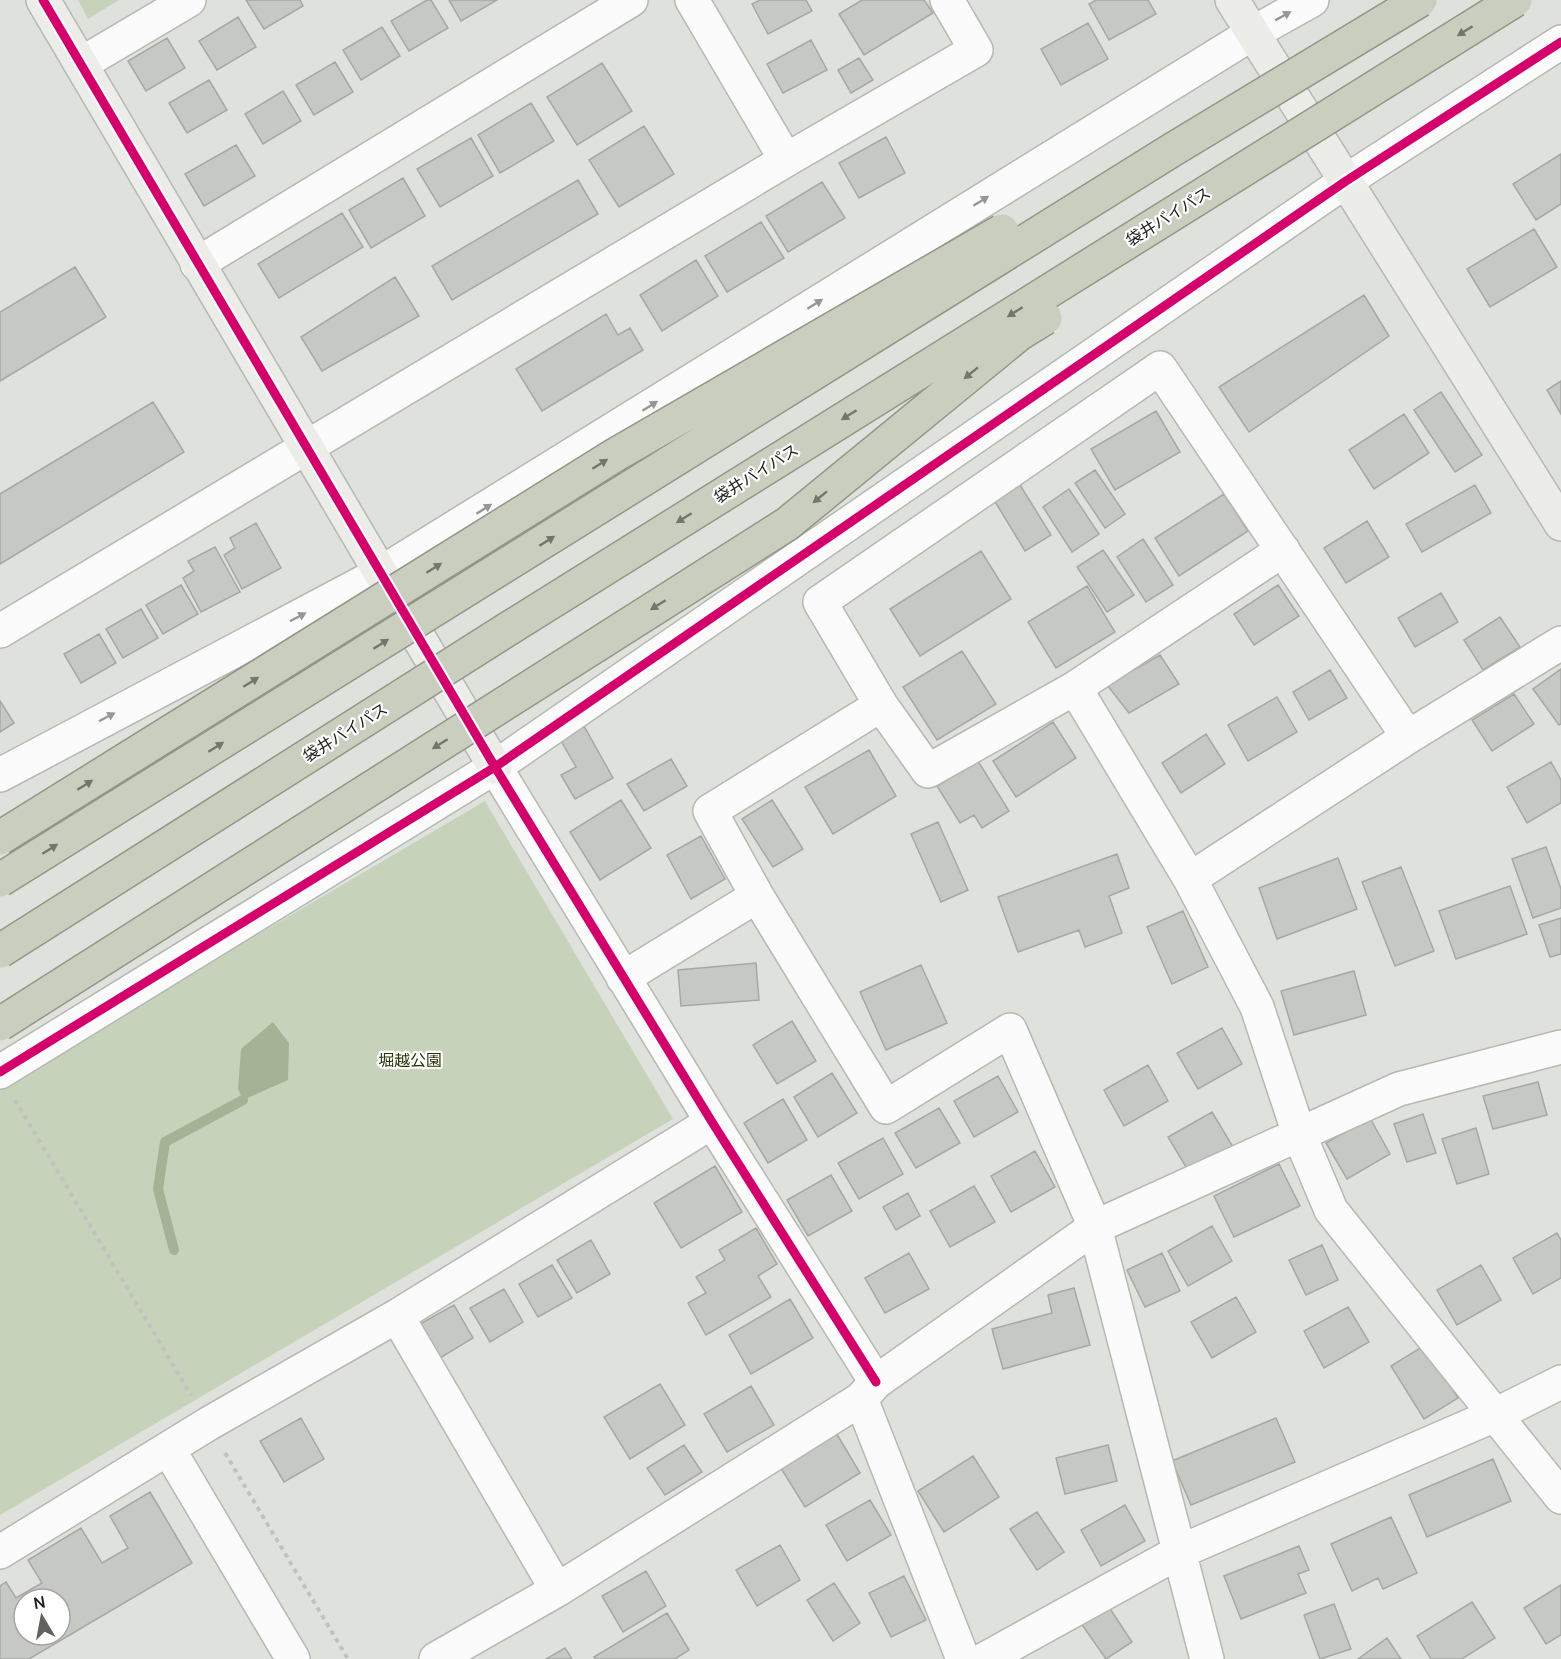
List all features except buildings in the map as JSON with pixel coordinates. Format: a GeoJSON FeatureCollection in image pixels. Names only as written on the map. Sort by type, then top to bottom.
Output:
{"type":"FeatureCollection","features":[{"type":"Feature","properties":{"kind":"highway"},"geometry":{"type":"LineString","coordinates":[[0,880],[1152,163],[1420,0]]}},
{"type":"Feature","properties":{"kind":"highway","name":"袋井バイパス"},"geometry":{"type":"LineString","coordinates":[[0,951],[511,627],[1515,0]]}},
{"type":"Feature","properties":{"kind":"highway"},"geometry":{"type":"LineString","coordinates":[[0,838],[615,455],[1237,95],[1350,42]]}},
{"type":"Feature","properties":{"kind":"highway"},"geometry":{"type":"LineString","coordinates":[[0,1024],[787,524],[1019,334],[1230,200],[1378,85]]}},
{"type":"Feature","properties":{"kind":"street"},"geometry":{"type":"LineString","coordinates":[[44,0],[305,447],[495,767],[712,1122],[868,1390],[963,1659]]}},
{"type":"Feature","properties":{"kind":"street"},"geometry":{"type":"LineString","coordinates":[[81,64],[189,0]]}},
{"type":"Feature","properties":{"kind":"street"},"geometry":{"type":"LineString","coordinates":[[197,264],[631,0]]}},
{"type":"Feature","properties":{"kind":"street"},"geometry":{"type":"LineString","coordinates":[[692,0],[786,160]]}},
{"type":"Feature","properties":{"kind":"street"},"geometry":{"type":"LineString","coordinates":[[0,631],[786,160],[976,50],[947,0]]}},
{"type":"Feature","properties":{"kind":"street"},"geometry":{"type":"LineString","coordinates":[[1232,0],[1561,524]]}},
{"type":"Feature","properties":{"kind":"street"},"geometry":{"type":"LineString","coordinates":[[0,775],[381,573],[1253,33],[1312,0]]}},
{"type":"Feature","properties":{"kind":"street"},"geometry":{"type":"LineString","coordinates":[[6,1083],[495,767],[1346,181],[1561,42]]}},
{"type":"Feature","properties":{"kind":"street"},"geometry":{"type":"LineString","coordinates":[[1282,550],[1075,688],[928,771],[881,705],[820,602],[1160,368],[1408,737]]}},
{"type":"Feature","properties":{"kind":"street"},"geometry":{"type":"LineString","coordinates":[[1191,879],[1408,737],[1561,643]]}},
{"type":"Feature","properties":{"kind":"street"},"geometry":{"type":"LineString","coordinates":[[1075,688],[1191,879],[1257,1006],[1299,1134],[1331,1210],[1497,1414],[1561,1497]]}},
{"type":"Feature","properties":{"kind":"street"},"geometry":{"type":"LineString","coordinates":[[881,705],[710,811],[757,896],[886,1107],[1010,1030],[1095,1227],[1207,1659]]}},
{"type":"Feature","properties":{"kind":"street"},"geometry":{"type":"LineString","coordinates":[[623,978],[757,896]]}},
{"type":"Feature","properties":{"kind":"street"},"geometry":{"type":"LineString","coordinates":[[436,1659],[557,1590],[868,1390],[1095,1227],[1399,1089],[1561,1047]]}},
{"type":"Feature","properties":{"kind":"street"},"geometry":{"type":"LineString","coordinates":[[0,1552],[208,1424],[397,1316],[712,1122]]}},
{"type":"Feature","properties":{"kind":"street"},"geometry":{"type":"LineString","coordinates":[[397,1316],[557,1590]]}},
{"type":"Feature","properties":{"kind":"street"},"geometry":{"type":"LineString","coordinates":[[985,1659],[1179,1552],[1497,1414],[1561,1382]]}},
{"type":"Feature","properties":{"kind":"street"},"geometry":{"type":"LineString","coordinates":[[168,1450],[293,1659]]}},
{"type":"Feature","properties":{"kind":"path"},"geometry":{"type":"LineString","coordinates":[[6,1083],[348,1659]]}},
{"type":"Feature","properties":{"kind":"green space"},"geometry":{"type":"Polygon","coordinates":[[[78,0],[119,0],[88,19],[78,0]]]}},
{"type":"Feature","properties":{"kind":"green space","name":"堀越公園"},"geometry":{"type":"Polygon","coordinates":[[[485,801],[673,1119],[0,1515],[0,1086],[485,801]]]}},
{"type":"Feature","properties":{"kind":"shaded area"},"geometry":{"type":"Polygon","coordinates":[[[273,1022],[289,1043],[288,1080],[243,1100],[238,1089],[241,1049],[273,1022]]]}},
{"type":"Feature","properties":{"kind":"waterway"},"geometry":{"type":"LineString","coordinates":[[174,1250],[158,1189],[165,1142],[243,1100]]}},
{"type":"Feature","properties":{"kind":"cycle path"},"geometry":{"type":"LineString","coordinates":[[43,0],[495,767],[712,1122],[876,1382]]}},
{"type":"Feature","properties":{"kind":"cycle path"},"geometry":{"type":"LineString","coordinates":[[0,1072],[495,767],[1346,181],[1561,42]]}}]}
